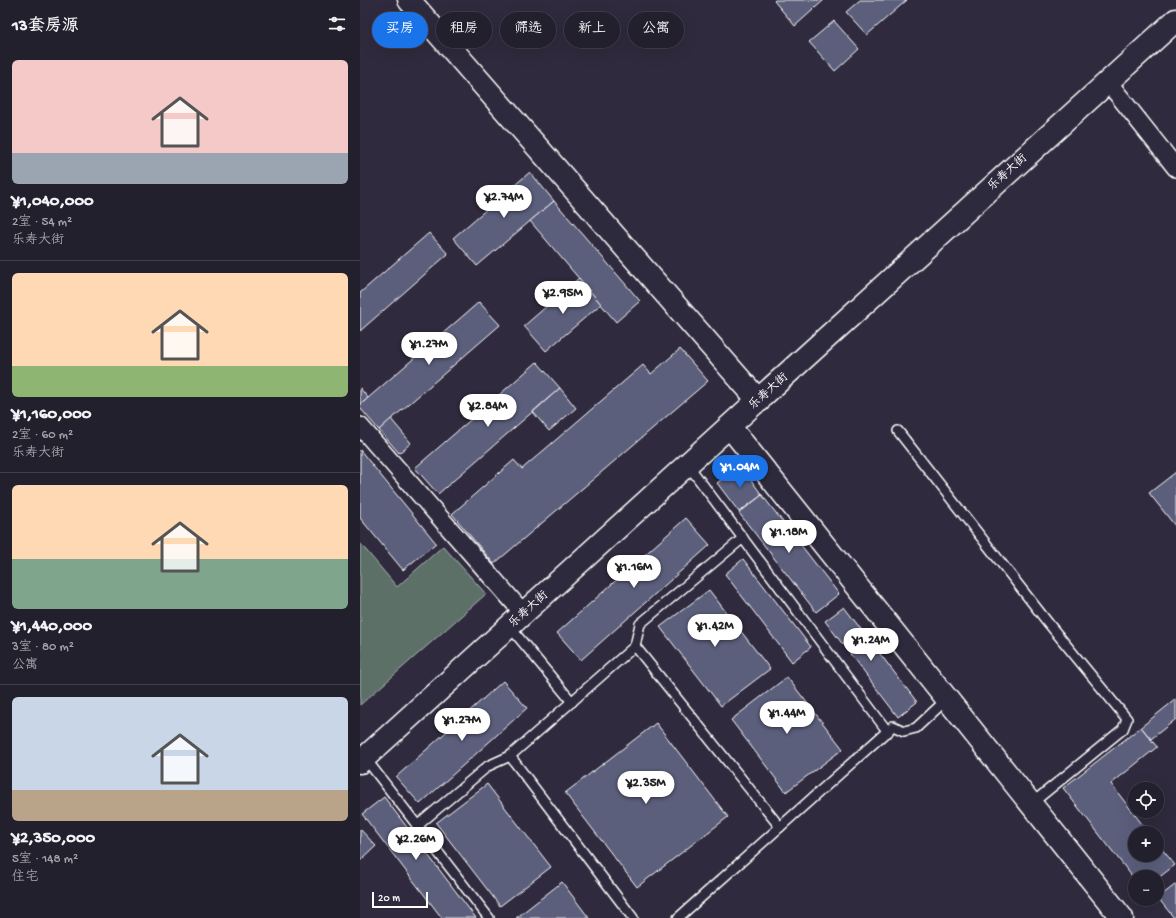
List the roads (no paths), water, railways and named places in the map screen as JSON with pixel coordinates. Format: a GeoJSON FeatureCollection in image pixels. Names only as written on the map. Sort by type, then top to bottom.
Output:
{"type":"FeatureCollection","features":[{"type":"Feature","properties":{"kind":"street"},"geometry":{"type":"LineString","coordinates":[[409,0],[759,400]]}},
{"type":"Feature","properties":{"kind":"street","name":"乐寿大街"},"geometry":{"type":"LineString","coordinates":[[362,760],[1176,20]]}},
{"type":"Feature","properties":{"kind":"street"},"geometry":{"type":"LineString","coordinates":[[1108,82],[1176,168]]}},
{"type":"Feature","properties":{"kind":"street"},"geometry":{"type":"LineString","coordinates":[[360,426],[517,620]]}},
{"type":"Feature","properties":{"kind":"street"},"geometry":{"type":"LineString","coordinates":[[730,427],[1122,918]]}},
{"type":"Feature","properties":{"kind":"lane"},"geometry":{"type":"LineString","coordinates":[[898,431],[1049,624],[1127,719],[1124,729],[1031,804]]}},
{"type":"Feature","properties":{"kind":"lane"},"geometry":{"type":"LineString","coordinates":[[688,465],[888,732]]}},
{"type":"Feature","properties":{"kind":"lane"},"geometry":{"type":"LineString","coordinates":[[417,826],[488,766],[510,756],[572,702],[635,646],[640,624],[743,538]]}},
{"type":"Feature","properties":{"kind":"lane"},"geometry":{"type":"LineString","coordinates":[[517,620],[572,702]]}},
{"type":"Feature","properties":{"kind":"lane"},"geometry":{"type":"LineString","coordinates":[[635,646],[780,828]]}},
{"type":"Feature","properties":{"kind":"lane"},"geometry":{"type":"LineString","coordinates":[[678,918],[893,726],[904,731],[916,728],[948,699]]}},
{"type":"Feature","properties":{"kind":"lane"},"geometry":{"type":"LineString","coordinates":[[510,756],[633,918]]}},
{"type":"Feature","properties":{"kind":"lane"},"geometry":{"type":"LineString","coordinates":[[362,760],[417,826],[489,918]]}}]}
